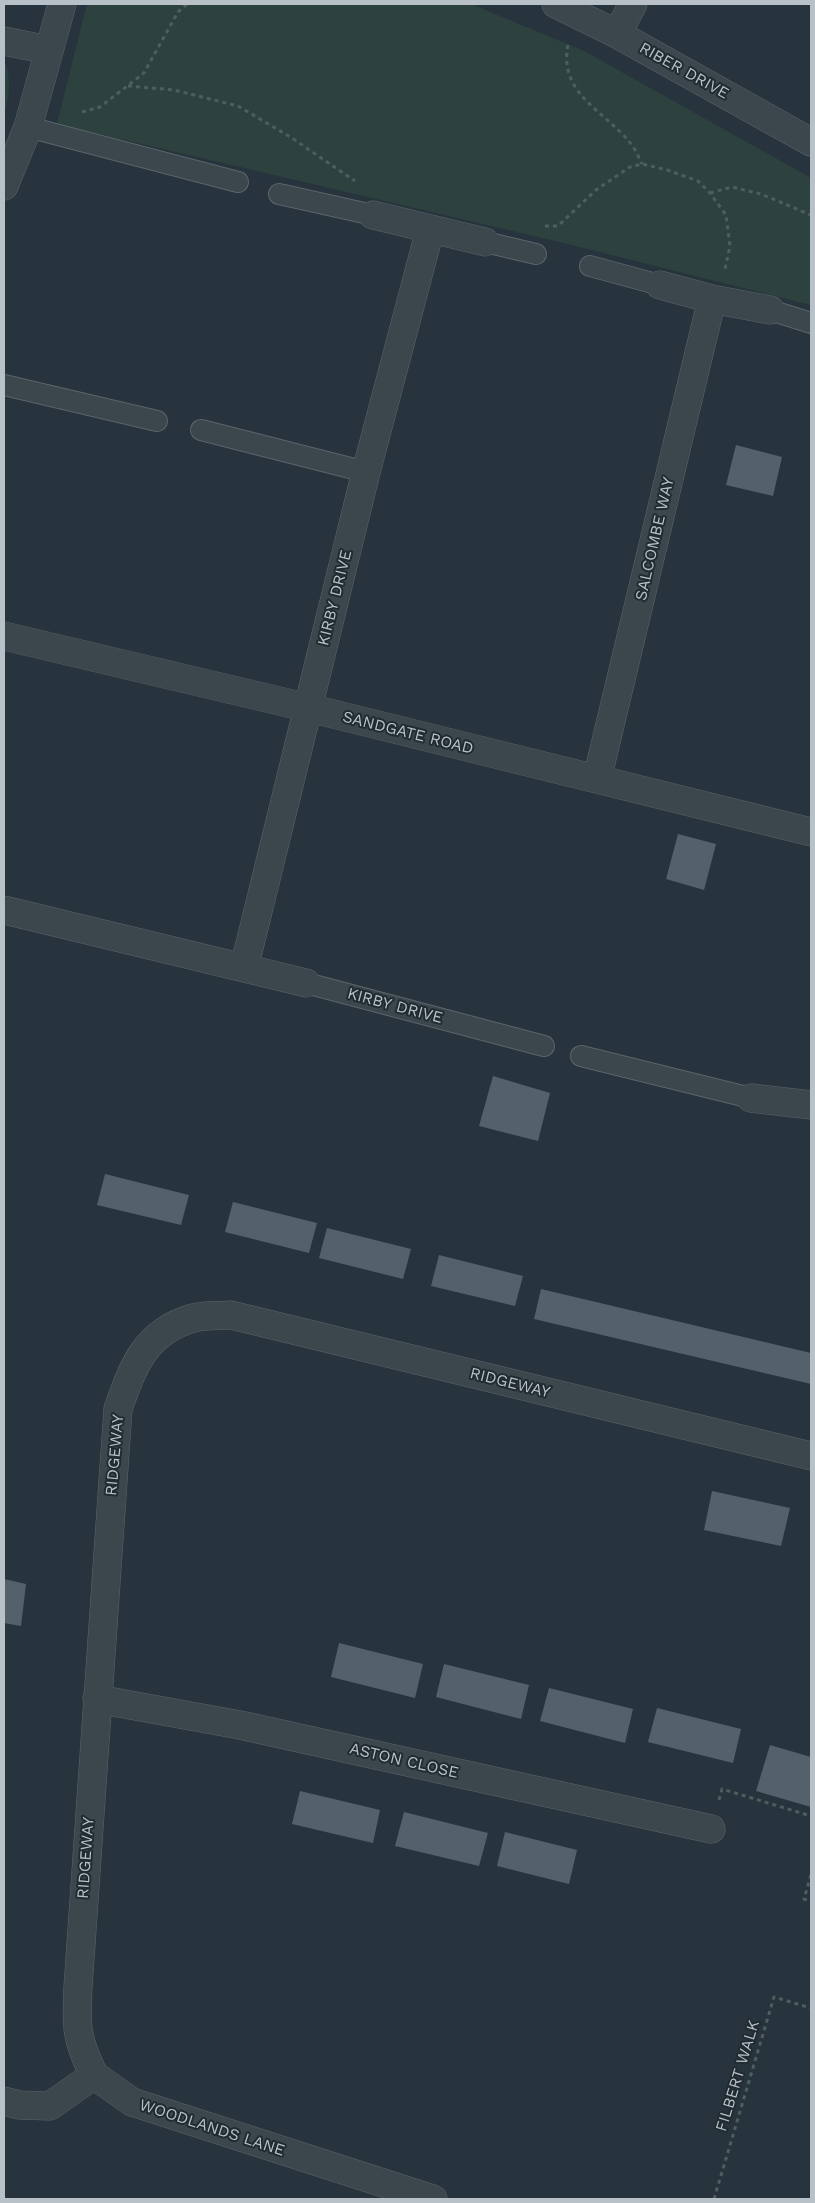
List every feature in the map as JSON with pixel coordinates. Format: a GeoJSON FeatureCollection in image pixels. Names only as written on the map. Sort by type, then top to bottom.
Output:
{"type":"FeatureCollection","features":[{"type":"Feature","properties":{"kind":"street"},"geometry":{"type":"LineString","coordinates":[[4,186],[31,116],[62,4]]}},
{"type":"Feature","properties":{"kind":"street","name":"RIBER DRIVE"},"geometry":{"type":"LineString","coordinates":[[556,4],[617,34],[811,142]]}},
{"type":"Feature","properties":{"kind":"street"},"geometry":{"type":"LineString","coordinates":[[617,34],[633,4]]}},
{"type":"Feature","properties":{"kind":"street"},"geometry":{"type":"LineString","coordinates":[[4,41],[48,50]]}},
{"type":"Feature","properties":{"kind":"street"},"geometry":{"type":"LineString","coordinates":[[373,215],[485,242]]}},
{"type":"Feature","properties":{"kind":"street","name":"KIRBY DRIVE"},"geometry":{"type":"LineString","coordinates":[[244,968],[366,472],[430,230]]}},
{"type":"Feature","properties":{"kind":"street"},"geometry":{"type":"LineString","coordinates":[[660,285],[770,310]]}},
{"type":"Feature","properties":{"kind":"street","name":"SALCOMBE WAY"},"geometry":{"type":"LineString","coordinates":[[597,779],[715,299]]}},
{"type":"Feature","properties":{"kind":"street","name":"SANDGATE ROAD"},"geometry":{"type":"LineString","coordinates":[[4,636],[309,708],[811,832]]}},
{"type":"Feature","properties":{"kind":"street","name":"KIRBY DRIVE"},"geometry":{"type":"LineString","coordinates":[[4,910],[306,983]]}},
{"type":"Feature","properties":{"kind":"street"},"geometry":{"type":"LineString","coordinates":[[751,1098],[810,1100]]}},
{"type":"Feature","properties":{"kind":"street","name":"RIDGEWAY"},"geometry":{"type":"LineString","coordinates":[[94,2075],[83,2052],[76,2028],[118,1409],[131,1372],[146,1348],[164,1329],[194,1317],[231,1315],[811,1456]]}},
{"type":"Feature","properties":{"kind":"street","name":"ASTON CLOSE"},"geometry":{"type":"LineString","coordinates":[[97,1699],[240,1725],[710,1829]]}},
{"type":"Feature","properties":{"kind":"street"},"geometry":{"type":"LineString","coordinates":[[4,2101],[19,2105],[50,2106],[94,2075]]}},
{"type":"Feature","properties":{"kind":"street","name":"WOODLANDS LANE"},"geometry":{"type":"LineString","coordinates":[[94,2075],[132,2102],[433,2199]]}},
{"type":"Feature","properties":{"kind":"lane"},"geometry":{"type":"LineString","coordinates":[[31,116],[238,182]]}},
{"type":"Feature","properties":{"kind":"lane"},"geometry":{"type":"LineString","coordinates":[[279,194],[373,215]]}},
{"type":"Feature","properties":{"kind":"lane"},"geometry":{"type":"LineString","coordinates":[[485,242],[536,254]]}},
{"type":"Feature","properties":{"kind":"lane"},"geometry":{"type":"LineString","coordinates":[[590,266],[660,285]]}},
{"type":"Feature","properties":{"kind":"lane"},"geometry":{"type":"LineString","coordinates":[[770,310],[811,323]]}},
{"type":"Feature","properties":{"kind":"lane"},"geometry":{"type":"LineString","coordinates":[[4,384],[157,421]]}},
{"type":"Feature","properties":{"kind":"lane"},"geometry":{"type":"LineString","coordinates":[[201,430],[366,472]]}},
{"type":"Feature","properties":{"kind":"lane","name":"KIRBY DRIVE"},"geometry":{"type":"LineString","coordinates":[[306,983],[544,1046]]}},
{"type":"Feature","properties":{"kind":"lane"},"geometry":{"type":"LineString","coordinates":[[581,1056],[751,1098]]}},
{"type":"Feature","properties":{"kind":"path"},"geometry":{"type":"LineString","coordinates":[[31,116],[75,114],[100,107],[144,73],[178,12],[187,4]]}},
{"type":"Feature","properties":{"kind":"path"},"geometry":{"type":"LineString","coordinates":[[583,17],[568,47],[567,68],[578,93],[631,144],[642,164]]}},
{"type":"Feature","properties":{"kind":"path"},"geometry":{"type":"LineString","coordinates":[[128,86],[174,90],[238,106],[292,138],[372,192],[373,215]]}},
{"type":"Feature","properties":{"kind":"path"},"geometry":{"type":"LineString","coordinates":[[539,226],[558,226],[596,190],[630,167],[642,164],[667,170],[698,181],[710,193],[726,215],[730,246],[715,299]]}},
{"type":"Feature","properties":{"kind":"path"},"geometry":{"type":"LineString","coordinates":[[710,193],[732,186],[762,194],[811,215]]}},
{"type":"Feature","properties":{"kind":"path"},"geometry":{"type":"LineString","coordinates":[[710,1829],[722,1789],[811,1816]]}},
{"type":"Feature","properties":{"kind":"path"},"geometry":{"type":"LineString","coordinates":[[811,1874],[804,1899],[811,1901]]}},
{"type":"Feature","properties":{"kind":"path","name":"FILBERT WALK"},"geometry":{"type":"LineString","coordinates":[[714,2199],[774,1997],[811,2008]]}},
{"type":"Feature","properties":{"kind":"green space"},"geometry":{"type":"Polygon","coordinates":[[[87,4],[471,4],[584,51],[811,178],[811,305],[568,244],[57,124],[87,4]]]}},
{"type":"Feature","properties":{"kind":"green space"},"geometry":{"type":"Polygon","coordinates":[[[4,64],[6,64],[8,71],[9,83],[4,115],[4,64]]]}},
{"type":"Feature","properties":{"kind":"building"},"geometry":{"type":"Polygon","coordinates":[[[736,445],[782,457],[773,496],[726,485],[736,445]]]}},
{"type":"Feature","properties":{"kind":"building"},"geometry":{"type":"Polygon","coordinates":[[[678,834],[716,844],[704,890],[666,879],[678,834]]]}},
{"type":"Feature","properties":{"kind":"building"},"geometry":{"type":"Polygon","coordinates":[[[493,1076],[550,1093],[538,1141],[479,1126],[493,1076]]]}},
{"type":"Feature","properties":{"kind":"building"},"geometry":{"type":"Polygon","coordinates":[[[105,1174],[189,1195],[181,1225],[97,1205],[105,1174]]]}},
{"type":"Feature","properties":{"kind":"building"},"geometry":{"type":"Polygon","coordinates":[[[233,1202],[317,1223],[309,1253],[225,1232],[233,1202]]]}},
{"type":"Feature","properties":{"kind":"building"},"geometry":{"type":"Polygon","coordinates":[[[327,1228],[411,1249],[403,1279],[319,1258],[327,1228]]]}},
{"type":"Feature","properties":{"kind":"building"},"geometry":{"type":"Polygon","coordinates":[[[439,1255],[523,1276],[515,1306],[431,1286],[439,1255]]]}},
{"type":"Feature","properties":{"kind":"building"},"geometry":{"type":"Polygon","coordinates":[[[541,1289],[811,1353],[811,1384],[534,1319],[541,1289]]]}},
{"type":"Feature","properties":{"kind":"building"},"geometry":{"type":"Polygon","coordinates":[[[712,1491],[790,1508],[781,1546],[704,1530],[712,1491]]]}},
{"type":"Feature","properties":{"kind":"building"},"geometry":{"type":"Polygon","coordinates":[[[4,1579],[26,1584],[21,1626],[4,1623],[4,1579]]]}},
{"type":"Feature","properties":{"kind":"building"},"geometry":{"type":"Polygon","coordinates":[[[339,1643],[423,1664],[415,1698],[331,1677],[339,1643]]]}},
{"type":"Feature","properties":{"kind":"building"},"geometry":{"type":"Polygon","coordinates":[[[444,1664],[529,1685],[521,1719],[436,1697],[444,1664]]]}},
{"type":"Feature","properties":{"kind":"building"},"geometry":{"type":"Polygon","coordinates":[[[549,1688],[633,1709],[625,1743],[540,1721],[549,1688]]]}},
{"type":"Feature","properties":{"kind":"building"},"geometry":{"type":"Polygon","coordinates":[[[657,1708],[741,1729],[733,1763],[648,1742],[657,1708]]]}},
{"type":"Feature","properties":{"kind":"building"},"geometry":{"type":"Polygon","coordinates":[[[770,1745],[811,1757],[811,1807],[756,1791],[770,1745]]]}},
{"type":"Feature","properties":{"kind":"building"},"geometry":{"type":"Polygon","coordinates":[[[300,1791],[380,1810],[373,1843],[292,1824],[300,1791]]]}},
{"type":"Feature","properties":{"kind":"building"},"geometry":{"type":"Polygon","coordinates":[[[404,1812],[488,1833],[479,1866],[395,1846],[404,1812]]]}},
{"type":"Feature","properties":{"kind":"building"},"geometry":{"type":"Polygon","coordinates":[[[505,1832],[577,1850],[569,1884],[497,1866],[505,1832]]]}}]}
